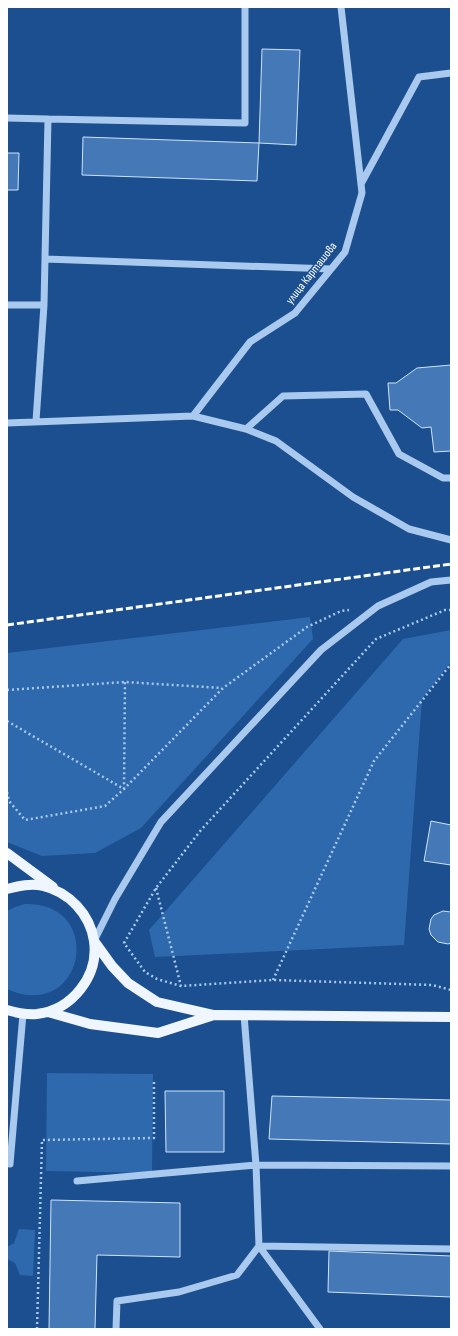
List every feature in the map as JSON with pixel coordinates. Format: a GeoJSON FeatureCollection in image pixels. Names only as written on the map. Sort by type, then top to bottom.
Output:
{"type":"FeatureCollection","features":[{"type":"Feature","properties":{"kind":"main road"},"geometry":{"type":"LineString","coordinates":[[7,853],[73,902],[83,913],[90,926],[94,941],[94,959],[88,977],[79,992],[65,1004],[48,1012],[7,1016]]}},
{"type":"Feature","properties":{"kind":"main road"},"geometry":{"type":"LineString","coordinates":[[7,889],[23,885],[42,886],[61,893]]}},
{"type":"Feature","properties":{"kind":"main road"},"geometry":{"type":"LineString","coordinates":[[94,941],[112,966],[128,983],[157,1002],[214,1015],[451,1017]]}},
{"type":"Feature","properties":{"kind":"main road"},"geometry":{"type":"LineString","coordinates":[[7,1010],[23,1014]]}},
{"type":"Feature","properties":{"kind":"main road"},"geometry":{"type":"LineString","coordinates":[[48,1012],[90,1024],[158,1033],[214,1015]]}},
{"type":"Feature","properties":{"kind":"street"},"geometry":{"type":"LineString","coordinates":[[7,118],[245,123],[245,7]]}},
{"type":"Feature","properties":{"kind":"street","name":"улица Карташова"},"geometry":{"type":"LineString","coordinates":[[193,416],[250,342],[295,313],[345,252],[362,193],[341,7]]}},
{"type":"Feature","properties":{"kind":"street"},"geometry":{"type":"LineString","coordinates":[[360,184],[419,77],[451,73]]}},
{"type":"Feature","properties":{"kind":"street"},"geometry":{"type":"LineString","coordinates":[[36,421],[44,305],[48,119]]}},
{"type":"Feature","properties":{"kind":"street"},"geometry":{"type":"LineString","coordinates":[[45,259],[331,269]]}},
{"type":"Feature","properties":{"kind":"street"},"geometry":{"type":"LineString","coordinates":[[7,305],[44,305]]}},
{"type":"Feature","properties":{"kind":"street"},"geometry":{"type":"LineString","coordinates":[[246,429],[283,396],[366,394],[400,454],[443,478],[451,478]]}},
{"type":"Feature","properties":{"kind":"street"},"geometry":{"type":"LineString","coordinates":[[7,423],[193,416],[246,429],[276,441],[353,497],[409,529],[451,540]]}},
{"type":"Feature","properties":{"kind":"street"},"geometry":{"type":"LineString","coordinates":[[94,941],[115,899],[161,822],[321,650],[378,606],[431,582],[451,580]]}},
{"type":"Feature","properties":{"kind":"street"},"geometry":{"type":"LineString","coordinates":[[10,1164],[23,1014]]}},
{"type":"Feature","properties":{"kind":"street"},"geometry":{"type":"LineString","coordinates":[[244,1015],[256,1165],[259,1246],[320,1329]]}},
{"type":"Feature","properties":{"kind":"street"},"geometry":{"type":"LineString","coordinates":[[77,1181],[256,1165],[451,1166]]}},
{"type":"Feature","properties":{"kind":"street"},"geometry":{"type":"LineString","coordinates":[[259,1246],[451,1250]]}},
{"type":"Feature","properties":{"kind":"street"},"geometry":{"type":"LineString","coordinates":[[116,1329],[117,1301],[179,1292],[237,1275],[259,1246]]}},
{"type":"Feature","properties":{"kind":"path"},"geometry":{"type":"LineString","coordinates":[[7,792],[9,801],[25,820],[105,806],[124,789],[223,688],[308,627],[341,611],[378,606]]}},
{"type":"Feature","properties":{"kind":"path"},"geometry":{"type":"LineString","coordinates":[[451,610],[445,610],[376,639],[201,830],[156,888],[124,943],[145,972],[156,979],[181,986],[273,980],[432,985],[451,990]]}},
{"type":"Feature","properties":{"kind":"path"},"geometry":{"type":"LineString","coordinates":[[273,980],[374,761],[451,664]]}},
{"type":"Feature","properties":{"kind":"path"},"geometry":{"type":"LineString","coordinates":[[7,690],[125,682],[223,688]]}},
{"type":"Feature","properties":{"kind":"path"},"geometry":{"type":"LineString","coordinates":[[124,789],[125,682]]}},
{"type":"Feature","properties":{"kind":"path"},"geometry":{"type":"LineString","coordinates":[[7,721],[124,789]]}},
{"type":"Feature","properties":{"kind":"path"},"geometry":{"type":"LineString","coordinates":[[156,888],[181,986]]}},
{"type":"Feature","properties":{"kind":"path"},"geometry":{"type":"LineString","coordinates":[[37,1329],[42,1140],[154,1138],[154,1079]]}},
{"type":"Feature","properties":{"kind":"shaded area"},"geometry":{"type":"Polygon","coordinates":[[[310,617],[313,639],[141,828],[95,853],[42,856],[7,842],[7,653],[310,617]]]}},
{"type":"Feature","properties":{"kind":"shaded area"},"geometry":{"type":"Polygon","coordinates":[[[451,630],[451,662],[422,699],[404,945],[155,957],[149,930],[403,639],[451,630]]]}},
{"type":"Feature","properties":{"kind":"shaded area"},"geometry":{"type":"Polygon","coordinates":[[[25,904],[51,909],[68,921],[76,939],[76,959],[68,977],[54,990],[33,995],[7,989],[7,911],[25,904]]]}},
{"type":"Feature","properties":{"kind":"shaded area"},"geometry":{"type":"Polygon","coordinates":[[[47,1073],[153,1074],[152,1173],[46,1171],[47,1073]]]}},
{"type":"Feature","properties":{"kind":"shaded area"},"geometry":{"type":"Polygon","coordinates":[[[19,1229],[35,1230],[33,1276],[20,1275],[15,1263],[7,1259],[7,1247],[14,1243],[19,1229]]]}},
{"type":"Feature","properties":{"kind":"building"},"geometry":{"type":"Polygon","coordinates":[[[262,49],[300,50],[296,145],[259,143],[262,49]]]}},
{"type":"Feature","properties":{"kind":"building"},"geometry":{"type":"Polygon","coordinates":[[[83,137],[259,143],[257,181],[82,175],[83,137]]]}},
{"type":"Feature","properties":{"kind":"building"},"geometry":{"type":"Polygon","coordinates":[[[7,153],[19,153],[18,190],[7,190],[7,153]]]}},
{"type":"Feature","properties":{"kind":"building"},"geometry":{"type":"Polygon","coordinates":[[[451,365],[451,451],[434,452],[431,427],[422,428],[398,410],[390,410],[388,383],[396,383],[417,368],[451,365]]]}},
{"type":"Feature","properties":{"kind":"building"},"geometry":{"type":"Polygon","coordinates":[[[431,821],[451,825],[451,865],[424,861],[431,821]]]}},
{"type":"Feature","properties":{"kind":"building"},"geometry":{"type":"Polygon","coordinates":[[[443,911],[451,912],[451,943],[448,944],[438,942],[431,935],[429,929],[431,919],[434,915],[443,911]]]}},
{"type":"Feature","properties":{"kind":"building"},"geometry":{"type":"Polygon","coordinates":[[[165,1091],[224,1091],[224,1152],[166,1152],[165,1091]]]}},
{"type":"Feature","properties":{"kind":"building"},"geometry":{"type":"Polygon","coordinates":[[[272,1096],[451,1100],[451,1144],[269,1139],[272,1096]]]}},
{"type":"Feature","properties":{"kind":"building"},"geometry":{"type":"Polygon","coordinates":[[[51,1200],[180,1203],[180,1257],[97,1255],[95,1329],[49,1329],[51,1200]]]}},
{"type":"Feature","properties":{"kind":"building"},"geometry":{"type":"Polygon","coordinates":[[[329,1251],[451,1256],[451,1297],[328,1292],[329,1251]]]}},
{"type":"Feature","properties":{"kind":"railway"},"geometry":{"type":"LineString","coordinates":[[7,625],[451,564]]}}]}
